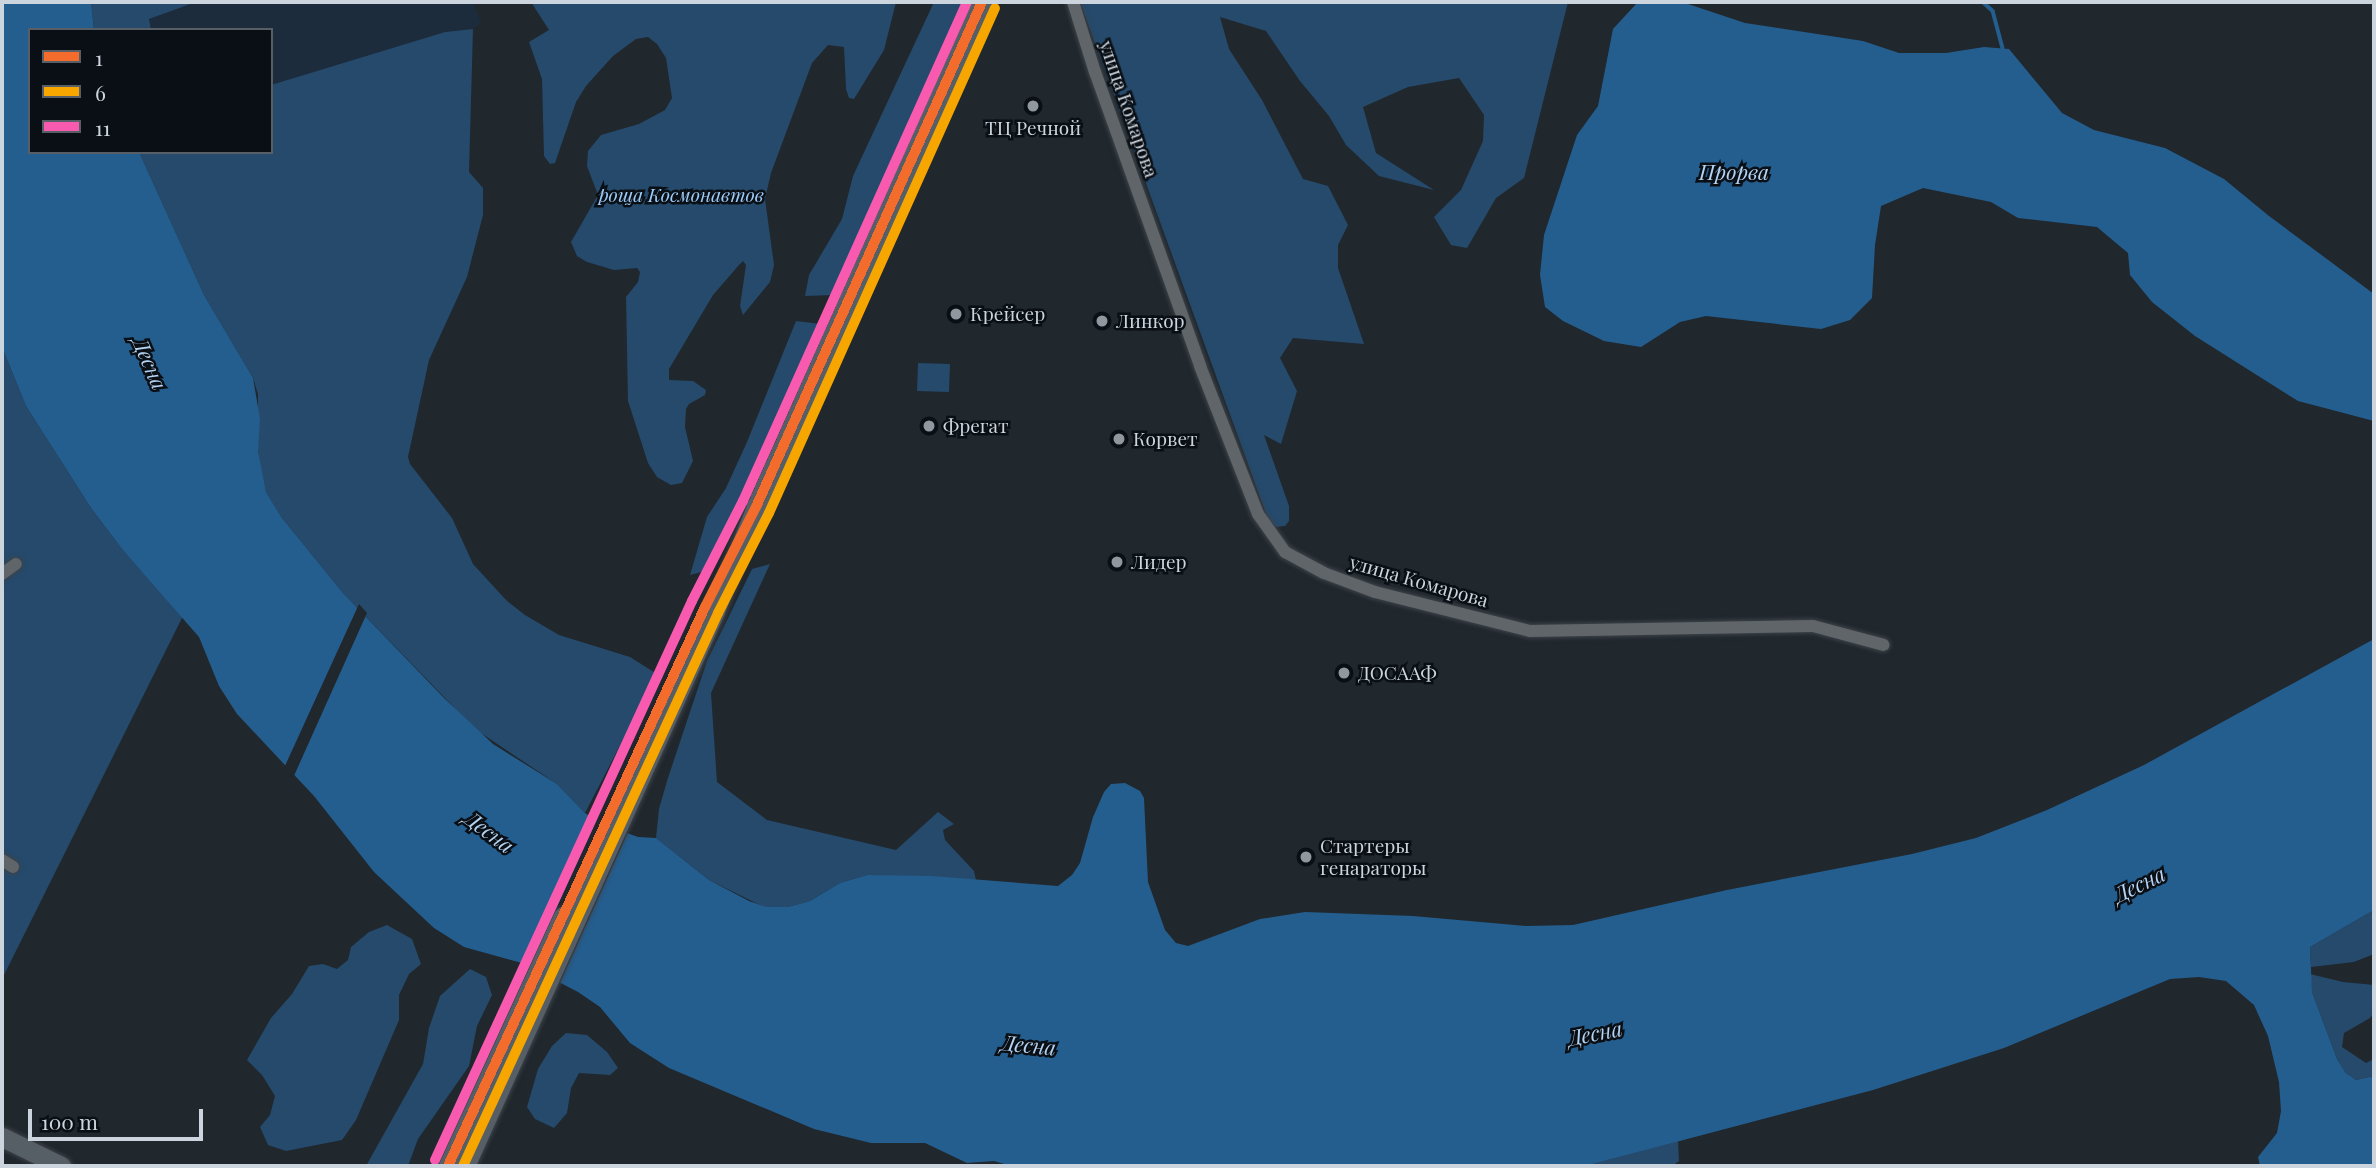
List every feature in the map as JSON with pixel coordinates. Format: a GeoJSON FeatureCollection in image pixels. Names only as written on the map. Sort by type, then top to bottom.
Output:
{"type":"FeatureCollection","features":[{"type":"Feature","properties":{"kind":"main road"},"geometry":{"type":"LineString","coordinates":[[465,1166],[710,609],[982,2]]}},
{"type":"Feature","properties":{"kind":"main road"},"geometry":{"type":"LineString","coordinates":[[448,1166],[710,609]]}},
{"type":"Feature","properties":{"kind":"main road"},"geometry":{"type":"LineString","coordinates":[[2,1137],[61,1166]]}},
{"type":"Feature","properties":{"kind":"street","name":"улица Комарова"},"geometry":{"type":"LineString","coordinates":[[1073,2],[1095,72],[1200,366],[1258,514],[1285,552],[1324,573],[1375,592],[1530,631],[1813,626],[1884,645]]}},
{"type":"Feature","properties":{"kind":"street"},"geometry":{"type":"LineString","coordinates":[[2,574],[16,564]]}},
{"type":"Feature","properties":{"kind":"street"},"geometry":{"type":"LineString","coordinates":[[2,860],[13,867]]}},
{"type":"Feature","properties":{"kind":"shaded area"},"geometry":{"type":"Polygon","coordinates":[[[196,2],[473,2],[481,23],[473,29],[445,32],[273,84],[273,28],[151,28],[149,19],[196,2]]]}},
{"type":"Feature","properties":{"kind":"green space"},"geometry":{"type":"Polygon","coordinates":[[[91,2],[196,2],[149,19],[151,28],[94,28],[91,2]]]}},
{"type":"Feature","properties":{"kind":"green space","name":"роща Космонавтов"},"geometry":{"type":"Polygon","coordinates":[[[531,2],[896,2],[884,50],[854,99],[849,98],[846,89],[844,47],[828,45],[812,63],[771,173],[765,199],[774,265],[770,282],[743,315],[740,306],[746,265],[743,261],[713,295],[669,369],[669,380],[693,381],[706,390],[705,395],[689,404],[686,409],[685,427],[693,461],[682,483],[671,485],[657,477],[648,463],[628,401],[626,297],[638,282],[640,272],[637,268],[614,270],[587,262],[577,256],[571,242],[598,195],[587,166],[588,151],[601,135],[639,124],[665,110],[672,98],[666,58],[657,44],[648,37],[636,39],[613,56],[586,86],[576,102],[555,163],[550,164],[544,156],[542,79],[529,42],[549,30],[531,2]]]}},
{"type":"Feature","properties":{"kind":"green space"},"geometry":{"type":"Polygon","coordinates":[[[934,2],[966,2],[834,295],[805,296],[809,275],[842,219],[853,176],[934,2]]]}},
{"type":"Feature","properties":{"kind":"green space"},"geometry":{"type":"Polygon","coordinates":[[[1080,2],[1568,2],[1524,178],[1496,198],[1467,248],[1451,245],[1434,217],[1461,190],[1483,141],[1484,115],[1459,78],[1408,87],[1363,107],[1376,153],[1434,190],[1379,176],[1346,145],[1329,116],[1300,81],[1266,31],[1220,17],[1229,49],[1262,100],[1303,179],[1328,186],[1348,225],[1338,245],[1338,268],[1364,344],[1293,338],[1280,358],[1297,391],[1281,444],[1264,435],[1289,506],[1289,521],[1285,526],[1276,527],[1268,519],[1080,2]]]}},
{"type":"Feature","properties":{"kind":"green space"},"geometry":{"type":"Polygon","coordinates":[[[473,29],[469,172],[483,188],[483,215],[467,277],[429,360],[408,457],[410,464],[452,518],[473,564],[507,601],[559,635],[630,657],[657,674],[585,813],[557,784],[475,729],[343,593],[282,518],[266,492],[261,471],[258,451],[258,394],[253,378],[204,295],[140,154],[273,154],[273,84],[445,32],[473,29]]]}},
{"type":"Feature","properties":{"kind":"green space"},"geometry":{"type":"Polygon","coordinates":[[[796,321],[821,324],[713,566],[709,570],[690,575],[707,517],[726,488],[747,442],[796,321]]]}},
{"type":"Feature","properties":{"kind":"green space"},"geometry":{"type":"Polygon","coordinates":[[[2,347],[26,406],[91,508],[122,549],[183,616],[2,979],[2,347]]]}},
{"type":"Feature","properties":{"kind":"green space"},"geometry":{"type":"Polygon","coordinates":[[[918,363],[950,364],[949,392],[917,391],[918,363]]]}},
{"type":"Feature","properties":{"kind":"green space"},"geometry":{"type":"Polygon","coordinates":[[[770,564],[711,693],[717,782],[767,820],[896,850],[938,812],[954,824],[943,830],[945,840],[974,871],[976,880],[867,875],[840,883],[810,901],[788,907],[766,908],[709,880],[656,838],[659,809],[667,781],[707,661],[752,569],[770,564]]]}},
{"type":"Feature","properties":{"kind":"green space"},"geometry":{"type":"Polygon","coordinates":[[[2374,910],[2374,954],[2354,962],[2311,967],[2310,947],[2374,910]]]}},
{"type":"Feature","properties":{"kind":"green space"},"geometry":{"type":"Polygon","coordinates":[[[387,925],[412,939],[421,964],[409,974],[399,995],[399,1020],[356,1120],[342,1140],[286,1151],[268,1145],[260,1127],[270,1115],[275,1096],[262,1075],[247,1060],[271,1018],[292,994],[309,966],[323,964],[337,969],[348,960],[351,947],[369,932],[387,925]]]}},
{"type":"Feature","properties":{"kind":"green space"},"geometry":{"type":"Polygon","coordinates":[[[470,969],[486,977],[492,995],[477,1026],[469,1066],[418,1139],[408,1166],[366,1166],[423,1064],[429,1028],[440,996],[470,969]]]}},
{"type":"Feature","properties":{"kind":"green space"},"geometry":{"type":"Polygon","coordinates":[[[2310,974],[2343,982],[2374,985],[2374,1012],[2370,1018],[2344,1033],[2342,1047],[2366,1063],[2374,1059],[2374,1076],[2356,1080],[2346,1073],[2337,1059],[2312,992],[2310,974]]]}},
{"type":"Feature","properties":{"kind":"green space"},"geometry":{"type":"Polygon","coordinates":[[[566,1033],[587,1035],[607,1052],[618,1068],[610,1075],[579,1073],[571,1088],[567,1113],[554,1128],[535,1119],[527,1107],[538,1069],[552,1046],[566,1033]]]}},
{"type":"Feature","properties":{"kind":"green space"},"geometry":{"type":"Polygon","coordinates":[[[1678,1141],[1679,1161],[1672,1166],[1585,1166],[1678,1141]]]}},
{"type":"Feature","properties":{"kind":"water","name":"Десна"},"geometry":{"type":"Polygon","coordinates":[[[2,2],[91,2],[94,28],[28,28],[28,154],[140,154],[204,295],[253,378],[260,419],[258,451],[266,492],[282,518],[343,593],[444,698],[493,744],[557,784],[585,813],[602,824],[638,837],[656,838],[709,880],[766,907],[788,907],[810,901],[840,883],[867,875],[932,876],[1058,886],[1072,875],[1080,863],[1093,817],[1104,792],[1111,784],[1125,783],[1140,791],[1144,798],[1148,882],[1165,930],[1176,943],[1188,946],[1260,919],[1305,912],[1413,916],[1526,926],[1573,925],[1727,890],[1912,854],[1976,838],[2047,810],[2144,765],[2374,639],[2374,910],[2310,947],[2312,992],[2337,1059],[2346,1073],[2356,1080],[2374,1076],[2374,1166],[2260,1166],[2258,1157],[2277,1133],[2281,1111],[2279,1082],[2268,1036],[2254,1005],[2226,981],[2199,977],[2170,979],[2004,1048],[1873,1090],[1585,1166],[1011,1166],[994,1161],[967,1163],[925,1143],[871,1143],[814,1129],[669,1068],[630,1043],[600,1007],[578,992],[522,963],[464,947],[434,928],[374,872],[314,796],[237,714],[219,686],[199,637],[122,549],[91,508],[26,406],[2,347],[2,2]]]}},
{"type":"Feature","properties":{"kind":"water","name":"Прорва"},"geometry":{"type":"Polygon","coordinates":[[[1682,2],[1745,23],[1863,41],[1899,53],[1946,53],[1984,47],[2009,49],[2062,113],[2094,130],[2165,148],[2224,179],[2374,294],[2374,421],[2298,401],[2195,336],[2152,302],[2130,275],[2128,253],[2097,227],[2018,218],[1991,202],[1923,188],[1881,206],[1875,245],[1872,298],[1850,320],[1821,329],[1706,316],[1680,322],[1641,347],[1604,341],[1563,321],[1545,307],[1540,275],[1544,235],[1577,135],[1598,106],[1613,29],[1637,3],[1682,2]]]}},
{"type":"Feature","properties":{"kind":"pier"},"geometry":{"type":"Polygon","coordinates":[[[359,604],[367,613],[293,778],[284,768],[359,604]]]}},
{"type":"Feature","properties":{"kind":"pier"},"geometry":{"type":"Polygon","coordinates":[[[598,817],[629,830],[559,985],[528,970],[598,817]]]}},
{"type":"Feature","properties":{"kind":"waterway"},"geometry":{"type":"LineString","coordinates":[[1983,2],[1993,11],[2003,48]]}},
{"type":"Feature","properties":{"kind":"transit line","name":"11"},"geometry":{"type":"LineString","coordinates":[[435,1160],[692,601],[743,501],[967,2]]}},
{"type":"Feature","properties":{"kind":"transit line","name":"1"},"geometry":{"type":"LineString","coordinates":[[448,1166],[705,607],[756,507],[982,2]]}},
{"type":"Feature","properties":{"kind":"transit line","name":"6"},"geometry":{"type":"LineString","coordinates":[[463,1166],[718,613],[769,513],[995,8]]}},
{"type":"Feature","properties":{"kind":"place","name":"ТЦ Речной"},"geometry":{"type":"Point","coordinates":[1033,106]}},
{"type":"Feature","properties":{"kind":"place","name":"Крейсер"},"geometry":{"type":"Point","coordinates":[956,314]}},
{"type":"Feature","properties":{"kind":"place","name":"Линкор"},"geometry":{"type":"Point","coordinates":[1102,321]}},
{"type":"Feature","properties":{"kind":"place","name":"Фрегат"},"geometry":{"type":"Point","coordinates":[929,426]}},
{"type":"Feature","properties":{"kind":"place","name":"Корвет"},"geometry":{"type":"Point","coordinates":[1119,439]}},
{"type":"Feature","properties":{"kind":"place","name":"Лидер"},"geometry":{"type":"Point","coordinates":[1117,562]}},
{"type":"Feature","properties":{"kind":"place","name":"ДОСААФ"},"geometry":{"type":"Point","coordinates":[1344,673]}},
{"type":"Feature","properties":{"kind":"place","name":"Стартеры генараторы"},"geometry":{"type":"Point","coordinates":[1306,857]}}]}
